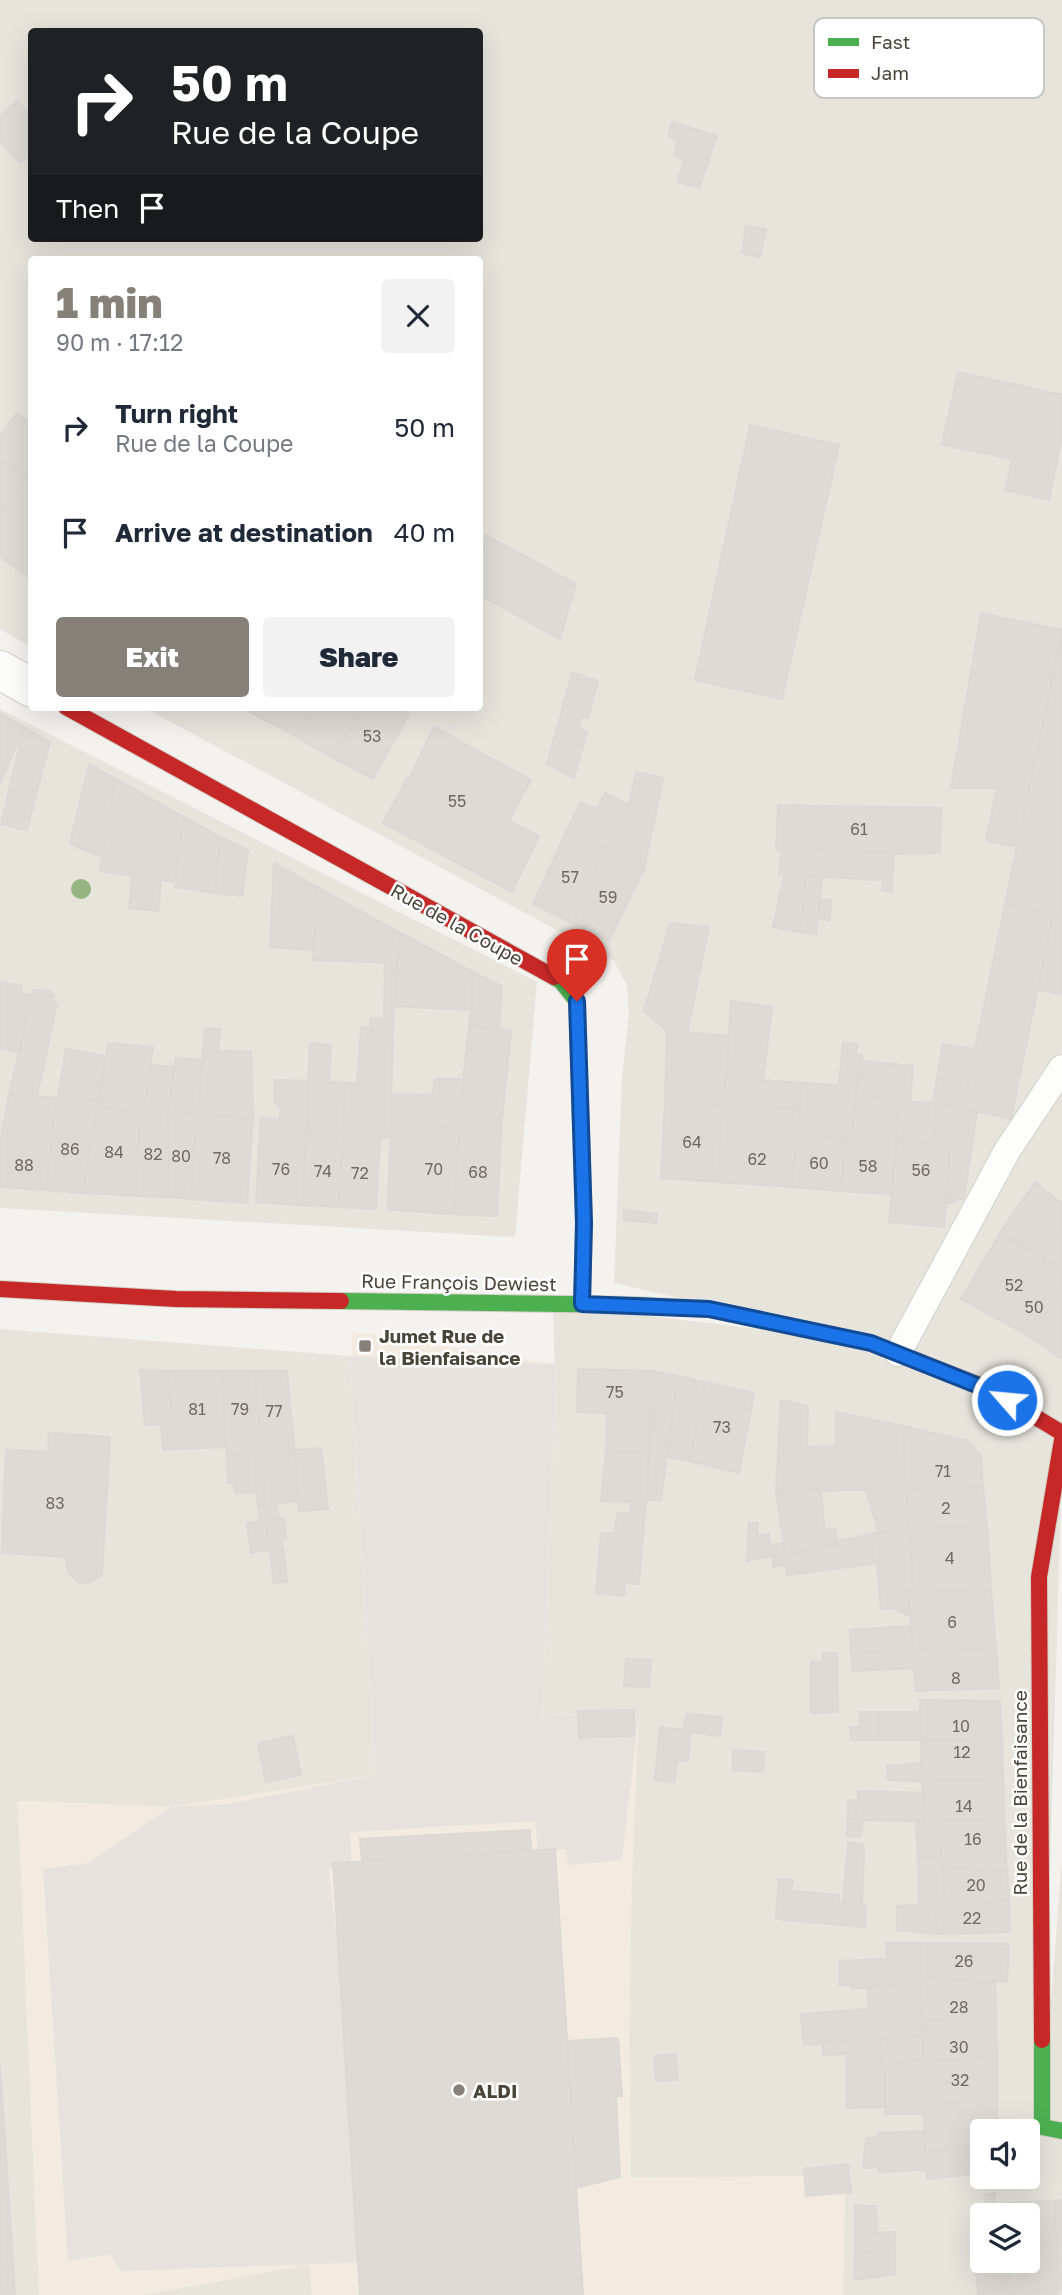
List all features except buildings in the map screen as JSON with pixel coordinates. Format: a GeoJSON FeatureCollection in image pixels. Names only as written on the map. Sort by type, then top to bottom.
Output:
{"type":"FeatureCollection","features":[{"type":"Feature","properties":{"kind":"street"},"geometry":{"type":"LineString","coordinates":[[0,670],[28,686]]}},
{"type":"Feature","properties":{"kind":"street","name":"Rue de la Coupe"},"geometry":{"type":"LineString","coordinates":[[73,711],[561,981],[577,1001],[584,1223],[582,1304]]}},
{"type":"Feature","properties":{"kind":"street","name":"Rue François Dewiest"},"geometry":{"type":"LineString","coordinates":[[0,1289],[176,1299],[582,1304],[709,1309],[871,1343],[989,1390],[1062,1433]]}},
{"type":"Feature","properties":{"kind":"street","name":"Rue de la Bienfaisance"},"geometry":{"type":"LineString","coordinates":[[1062,1440],[1040,1577],[1042,2127],[1062,2131]]}},
{"type":"Feature","properties":{"kind":"lane"},"geometry":{"type":"LineString","coordinates":[[898,1353],[1007,1151],[1062,1068]]}},
{"type":"Feature","properties":{"kind":"shaded area"},"geometry":{"type":"Polygon","coordinates":[[[0,0],[1062,0],[1062,1467],[1043,2104],[1062,1858],[1062,2295],[843,2295],[845,2176],[631,2178],[622,1860],[638,1712],[542,1716],[555,1381],[553,1305],[862,1341],[614,1283],[622,1076],[629,1014],[627,986],[614,961],[150,711],[483,711],[483,256],[28,256],[28,645],[0,629],[0,0]]]}},
{"type":"Feature","properties":{"kind":"shaded area"},"geometry":{"type":"Polygon","coordinates":[[[0,709],[537,982],[515,1237],[0,1208],[0,709]]]}},
{"type":"Feature","properties":{"kind":"shaded area"},"geometry":{"type":"Polygon","coordinates":[[[0,1329],[350,1356],[376,1775],[228,1804],[170,1807],[18,1801],[39,2295],[0,2295],[0,1329]]]}},
{"type":"Feature","properties":{"kind":"shaded area"},"geometry":{"type":"Polygon","coordinates":[[[351,1331],[556,1364],[542,1716],[639,1712],[629,2039],[631,2177],[845,2176],[843,2295],[312,2295],[309,2265],[142,2295],[39,2295],[18,1801],[170,1807],[376,1775],[351,1331]]]}},
{"type":"Feature","properties":{"kind":"shaded area"},"geometry":{"type":"Polygon","coordinates":[[[350,1356],[556,1364],[542,1716],[639,1712],[622,1860],[568,1865],[566,1849],[538,1852],[535,1821],[350,1832],[352,1866],[329,1869],[371,2262],[122,2271],[109,2254],[68,2261],[43,1869],[88,1863],[170,1807],[228,1804],[376,1775],[350,1356]]]}},
{"type":"Feature","properties":{"kind":"shaded area"},"geometry":{"type":"Polygon","coordinates":[[[310,2264],[312,2295],[142,2295],[310,2264]]]}},
{"type":"Feature","properties":{"kind":"traffic: fast"},"geometry":{"type":"LineString","coordinates":[[554,977],[561,981],[577,1001],[584,1223],[582,1304]]}},
{"type":"Feature","properties":{"kind":"traffic: fast"},"geometry":{"type":"LineString","coordinates":[[341,1301],[634,1305],[709,1309],[798,1328]]}},
{"type":"Feature","properties":{"kind":"traffic: fast"},"geometry":{"type":"LineString","coordinates":[[1042,2040],[1042,2127],[1062,2131]]}},
{"type":"Feature","properties":{"kind":"traffic: jam"},"geometry":{"type":"LineString","coordinates":[[73,711],[554,977]]}},
{"type":"Feature","properties":{"kind":"traffic: jam"},"geometry":{"type":"LineString","coordinates":[[0,1289],[176,1299],[341,1301]]}},
{"type":"Feature","properties":{"kind":"traffic: jam"},"geometry":{"type":"LineString","coordinates":[[798,1328],[871,1343],[989,1389],[1062,1433]]}},
{"type":"Feature","properties":{"kind":"traffic: jam"},"geometry":{"type":"LineString","coordinates":[[1042,2040],[1039,1577],[1062,1440]]}},
{"type":"Feature","properties":{"kind":"place","name":"Jumet Rue de la Bienfaisance"},"geometry":{"type":"Point","coordinates":[365,1346]}},
{"type":"Feature","properties":{"kind":"place","name":"ALDI"},"geometry":{"type":"Point","coordinates":[459,2090]}},
{"type":"Feature","properties":{"kind":"route"},"geometry":{"type":"LineString","coordinates":[[577,1001],[584,1223],[582,1304],[709,1309],[871,1343],[989,1390],[1007,1400]]}}]}
